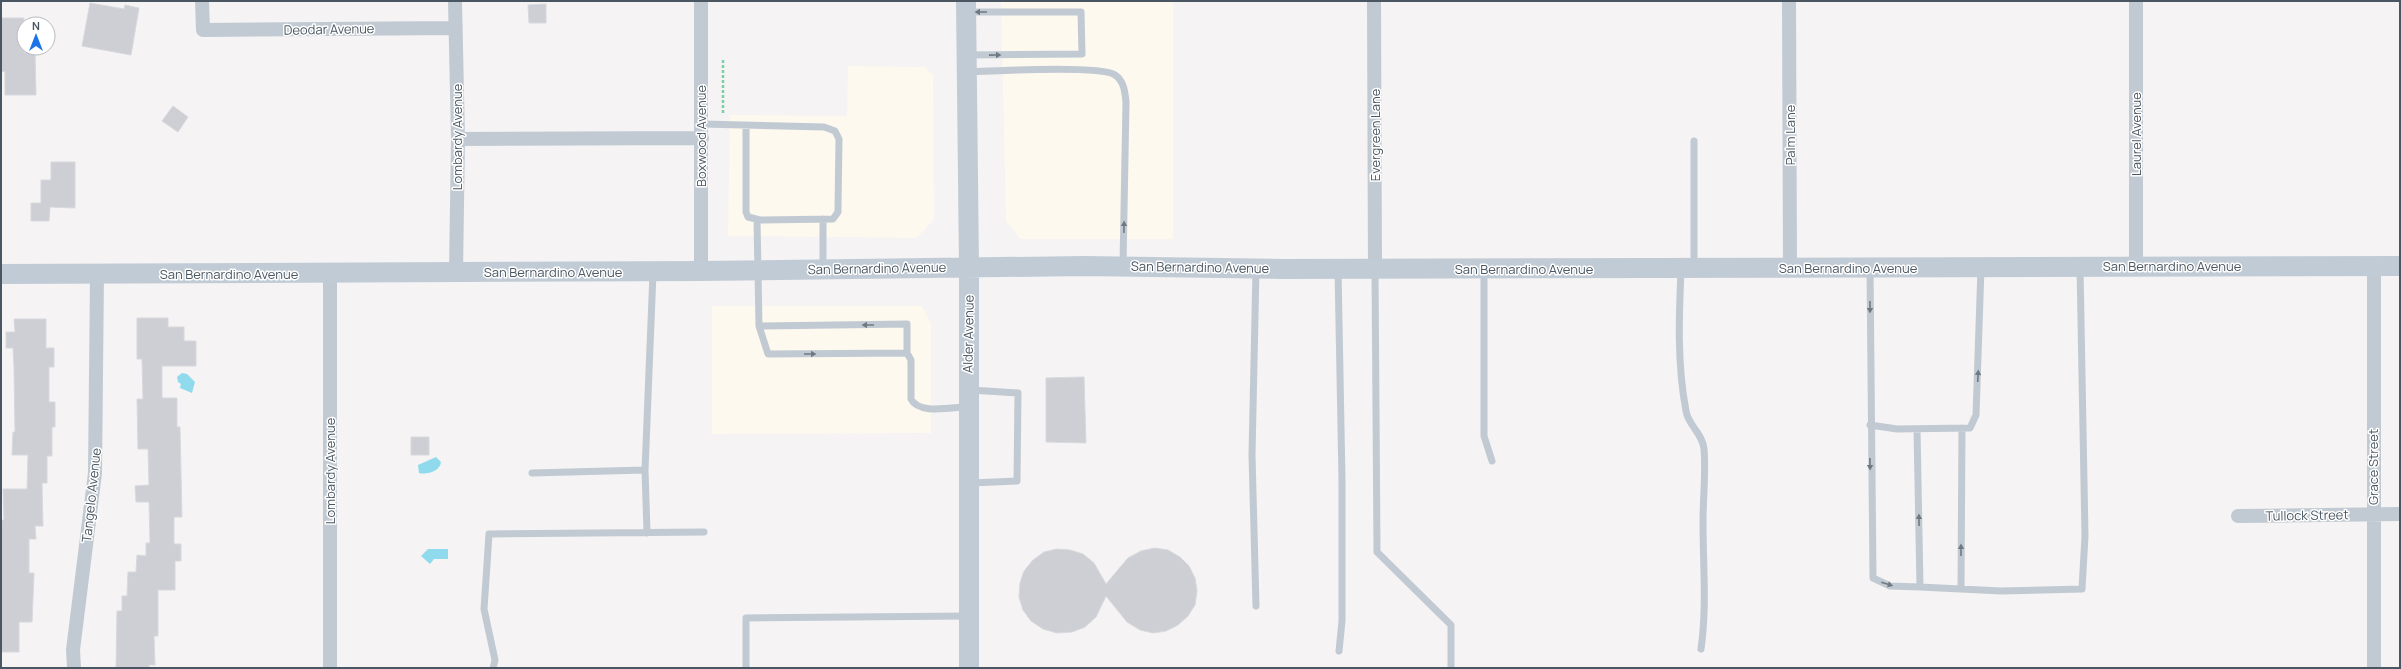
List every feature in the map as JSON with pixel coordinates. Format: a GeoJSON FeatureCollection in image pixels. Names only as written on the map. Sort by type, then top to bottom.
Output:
{"type":"FeatureCollection","features":[{"type":"Feature","properties":{"kind":"main road","name":"Alder Avenue"},"geometry":{"type":"LineString","coordinates":[[966,6],[969,267],[969,668]]}},
{"type":"Feature","properties":{"kind":"main road","name":"San Bernardino Avenue"},"geometry":{"type":"LineString","coordinates":[[1,274],[456,273],[1123,266],[1256,269],[1484,269],[2400,266]]}},
{"type":"Feature","properties":{"kind":"street","name":"Deodar Avenue"},"geometry":{"type":"LineString","coordinates":[[202,1],[202,30],[455,28]]}},
{"type":"Feature","properties":{"kind":"street","name":"Lombardy Avenue"},"geometry":{"type":"LineString","coordinates":[[455,1],[458,139],[456,273]]}},
{"type":"Feature","properties":{"kind":"street","name":"Boxwood Avenue"},"geometry":{"type":"LineString","coordinates":[[701,1],[701,271]]}},
{"type":"Feature","properties":{"kind":"street","name":"Evergreen Lane"},"geometry":{"type":"LineString","coordinates":[[1374,1],[1375,269]]}},
{"type":"Feature","properties":{"kind":"street","name":"Palm Lane"},"geometry":{"type":"LineString","coordinates":[[1789,1],[1790,268]]}},
{"type":"Feature","properties":{"kind":"street","name":"Laurel Avenue"},"geometry":{"type":"LineString","coordinates":[[2136,1],[2136,266]]}},
{"type":"Feature","properties":{"kind":"street"},"geometry":{"type":"LineString","coordinates":[[458,139],[702,131]]}},
{"type":"Feature","properties":{"kind":"street","name":"Grace Street"},"geometry":{"type":"LineString","coordinates":[[2374,266],[2374,668]]}},
{"type":"Feature","properties":{"kind":"street","name":"Lombardy Avenue"},"geometry":{"type":"LineString","coordinates":[[330,273],[330,668]]}},
{"type":"Feature","properties":{"kind":"street","name":"Tangelo Avenue"},"geometry":{"type":"LineString","coordinates":[[74,668],[73,650],[96,473],[97,274]]}},
{"type":"Feature","properties":{"kind":"street","name":"Tullock Street"},"geometry":{"type":"LineString","coordinates":[[2238,516],[2400,514]]}},
{"type":"Feature","properties":{"kind":"lane"},"geometry":{"type":"LineString","coordinates":[[966,6],[1023,12],[1081,12],[1082,54],[1024,54],[966,63]]}},
{"type":"Feature","properties":{"kind":"lane"},"geometry":{"type":"LineString","coordinates":[[966,63],[1093,69],[1114,74],[1123,84],[1126,102],[1123,266]]}},
{"type":"Feature","properties":{"kind":"lane"},"geometry":{"type":"LineString","coordinates":[[702,131],[746,126],[824,127],[838,134],[838,212],[833,219],[756,220],[748,217],[746,212],[746,126]]}},
{"type":"Feature","properties":{"kind":"lane"},"geometry":{"type":"LineString","coordinates":[[1694,140],[1687,268],[1678,334],[1681,387],[1687,417],[1698,433],[1704,448],[1703,519],[1705,618],[1701,649]]}},
{"type":"Feature","properties":{"kind":"lane"},"geometry":{"type":"LineString","coordinates":[[823,219],[823,269]]}},
{"type":"Feature","properties":{"kind":"lane"},"geometry":{"type":"LineString","coordinates":[[756,220],[759,270],[759,326],[768,354],[907,353]]}},
{"type":"Feature","properties":{"kind":"lane"},"geometry":{"type":"LineString","coordinates":[[1870,426],[1897,429],[1970,428],[1976,415],[1981,267]]}},
{"type":"Feature","properties":{"kind":"lane"},"geometry":{"type":"LineString","coordinates":[[1870,268],[1872,578],[1890,586],[2001,591],[2082,588],[2086,536],[2080,267]]}},
{"type":"Feature","properties":{"kind":"lane"},"geometry":{"type":"LineString","coordinates":[[1256,269],[1252,454],[1256,606]]}},
{"type":"Feature","properties":{"kind":"lane"},"geometry":{"type":"LineString","coordinates":[[1338,269],[1342,481],[1342,621],[1339,651]]}},
{"type":"Feature","properties":{"kind":"lane"},"geometry":{"type":"LineString","coordinates":[[1375,269],[1376,552],[1451,626],[1451,668]]}},
{"type":"Feature","properties":{"kind":"lane"},"geometry":{"type":"LineString","coordinates":[[1484,269],[1484,436],[1492,461]]}},
{"type":"Feature","properties":{"kind":"lane"},"geometry":{"type":"LineString","coordinates":[[647,533],[645,470],[653,271]]}},
{"type":"Feature","properties":{"kind":"lane"},"geometry":{"type":"LineString","coordinates":[[759,326],[907,324],[907,353],[911,360],[911,399],[913,403],[925,408],[968,398],[1018,393],[1017,481],[968,483]]}},
{"type":"Feature","properties":{"kind":"lane"},"geometry":{"type":"LineString","coordinates":[[1960,589],[1962,428]]}},
{"type":"Feature","properties":{"kind":"lane"},"geometry":{"type":"LineString","coordinates":[[1917,429],[1920,587]]}},
{"type":"Feature","properties":{"kind":"lane"},"geometry":{"type":"LineString","coordinates":[[532,473],[645,470]]}},
{"type":"Feature","properties":{"kind":"lane"},"geometry":{"type":"LineString","coordinates":[[493,668],[495,660],[484,609],[489,534],[704,532]]}},
{"type":"Feature","properties":{"kind":"lane"},"geometry":{"type":"LineString","coordinates":[[746,668],[746,618],[968,616]]}},
{"type":"Feature","properties":{"kind":"path"},"geometry":{"type":"LineString","coordinates":[[723,60],[723,119]]}},
{"type":"Feature","properties":{"kind":"shaded area"},"geometry":{"type":"Polygon","coordinates":[[[1173,1],[1173,239],[1020,239],[1006,221],[1001,2],[1173,1]]]}},
{"type":"Feature","properties":{"kind":"shaded area"},"geometry":{"type":"Polygon","coordinates":[[[848,66],[925,67],[933,75],[934,219],[917,238],[728,236],[730,115],[847,116],[848,66]]]}},
{"type":"Feature","properties":{"kind":"shaded area"},"geometry":{"type":"Polygon","coordinates":[[[712,306],[922,306],[931,324],[931,433],[712,434],[712,306]]]}},
{"type":"Feature","properties":{"kind":"water"},"geometry":{"type":"Polygon","coordinates":[[[182,373],[187,374],[195,382],[192,393],[180,388],[181,384],[178,382],[177,377],[182,373]]]}},
{"type":"Feature","properties":{"kind":"water"},"geometry":{"type":"Polygon","coordinates":[[[436,457],[441,462],[436,470],[430,473],[419,473],[418,465],[436,457]]]}},
{"type":"Feature","properties":{"kind":"water"},"geometry":{"type":"Polygon","coordinates":[[[428,549],[448,549],[448,559],[434,559],[430,564],[421,556],[428,549]]]}},
{"type":"Feature","properties":{"kind":"building"},"geometry":{"type":"Polygon","coordinates":[[[90,3],[124,9],[125,5],[139,8],[131,55],[82,46],[90,3]]]}},
{"type":"Feature","properties":{"kind":"building"},"geometry":{"type":"Polygon","coordinates":[[[546,4],[546,23],[529,23],[528,5],[546,4]]]}},
{"type":"Feature","properties":{"kind":"building"},"geometry":{"type":"Polygon","coordinates":[[[1,18],[16,18],[16,56],[35,56],[36,95],[5,95],[5,71],[1,72],[1,18]]]}},
{"type":"Feature","properties":{"kind":"building"},"geometry":{"type":"Polygon","coordinates":[[[173,106],[188,117],[178,132],[162,121],[173,106]]]}},
{"type":"Feature","properties":{"kind":"building"},"geometry":{"type":"Polygon","coordinates":[[[51,162],[75,162],[75,208],[50,207],[49,221],[31,221],[31,203],[41,203],[41,180],[51,180],[51,162]]]}},
{"type":"Feature","properties":{"kind":"building"},"geometry":{"type":"Polygon","coordinates":[[[137,318],[168,318],[168,327],[184,327],[184,341],[196,341],[196,366],[162,366],[162,398],[177,398],[177,427],[180,427],[182,517],[174,517],[174,544],[181,544],[181,561],[175,561],[175,590],[158,590],[158,636],[154,636],[155,665],[149,665],[149,668],[116,668],[117,611],[122,611],[122,596],[127,596],[128,572],[136,572],[137,555],[146,556],[146,543],[150,543],[149,502],[136,502],[135,486],[149,485],[148,449],[138,449],[137,399],[143,399],[142,359],[137,359],[137,318]]]}},
{"type":"Feature","properties":{"kind":"building"},"geometry":{"type":"Polygon","coordinates":[[[14,319],[46,319],[46,348],[54,348],[54,367],[49,367],[49,402],[55,402],[55,427],[52,427],[52,456],[47,456],[47,483],[42,483],[43,526],[35,526],[36,539],[29,539],[29,573],[34,573],[32,622],[19,622],[19,652],[1,652],[1,520],[4,520],[3,489],[27,489],[28,455],[12,455],[13,432],[15,432],[14,367],[13,348],[6,348],[6,332],[15,332],[14,319]]]}},
{"type":"Feature","properties":{"kind":"building"},"geometry":{"type":"Polygon","coordinates":[[[1084,377],[1086,443],[1046,442],[1046,378],[1084,377]]]}},
{"type":"Feature","properties":{"kind":"building"},"geometry":{"type":"Polygon","coordinates":[[[411,437],[429,437],[429,455],[411,455],[411,437]]]}},
{"type":"Feature","properties":{"kind":"building"},"geometry":{"type":"Polygon","coordinates":[[[1155,548],[1168,550],[1180,557],[1189,566],[1195,578],[1197,591],[1195,605],[1188,616],[1178,625],[1166,631],[1153,633],[1140,630],[1127,622],[1106,596],[1096,617],[1085,627],[1072,632],[1057,633],[1043,629],[1031,621],[1023,610],[1019,597],[1020,583],[1024,571],[1033,560],[1044,552],[1057,549],[1070,550],[1083,554],[1094,563],[1106,584],[1128,558],[1141,551],[1155,548]]]}}]}
